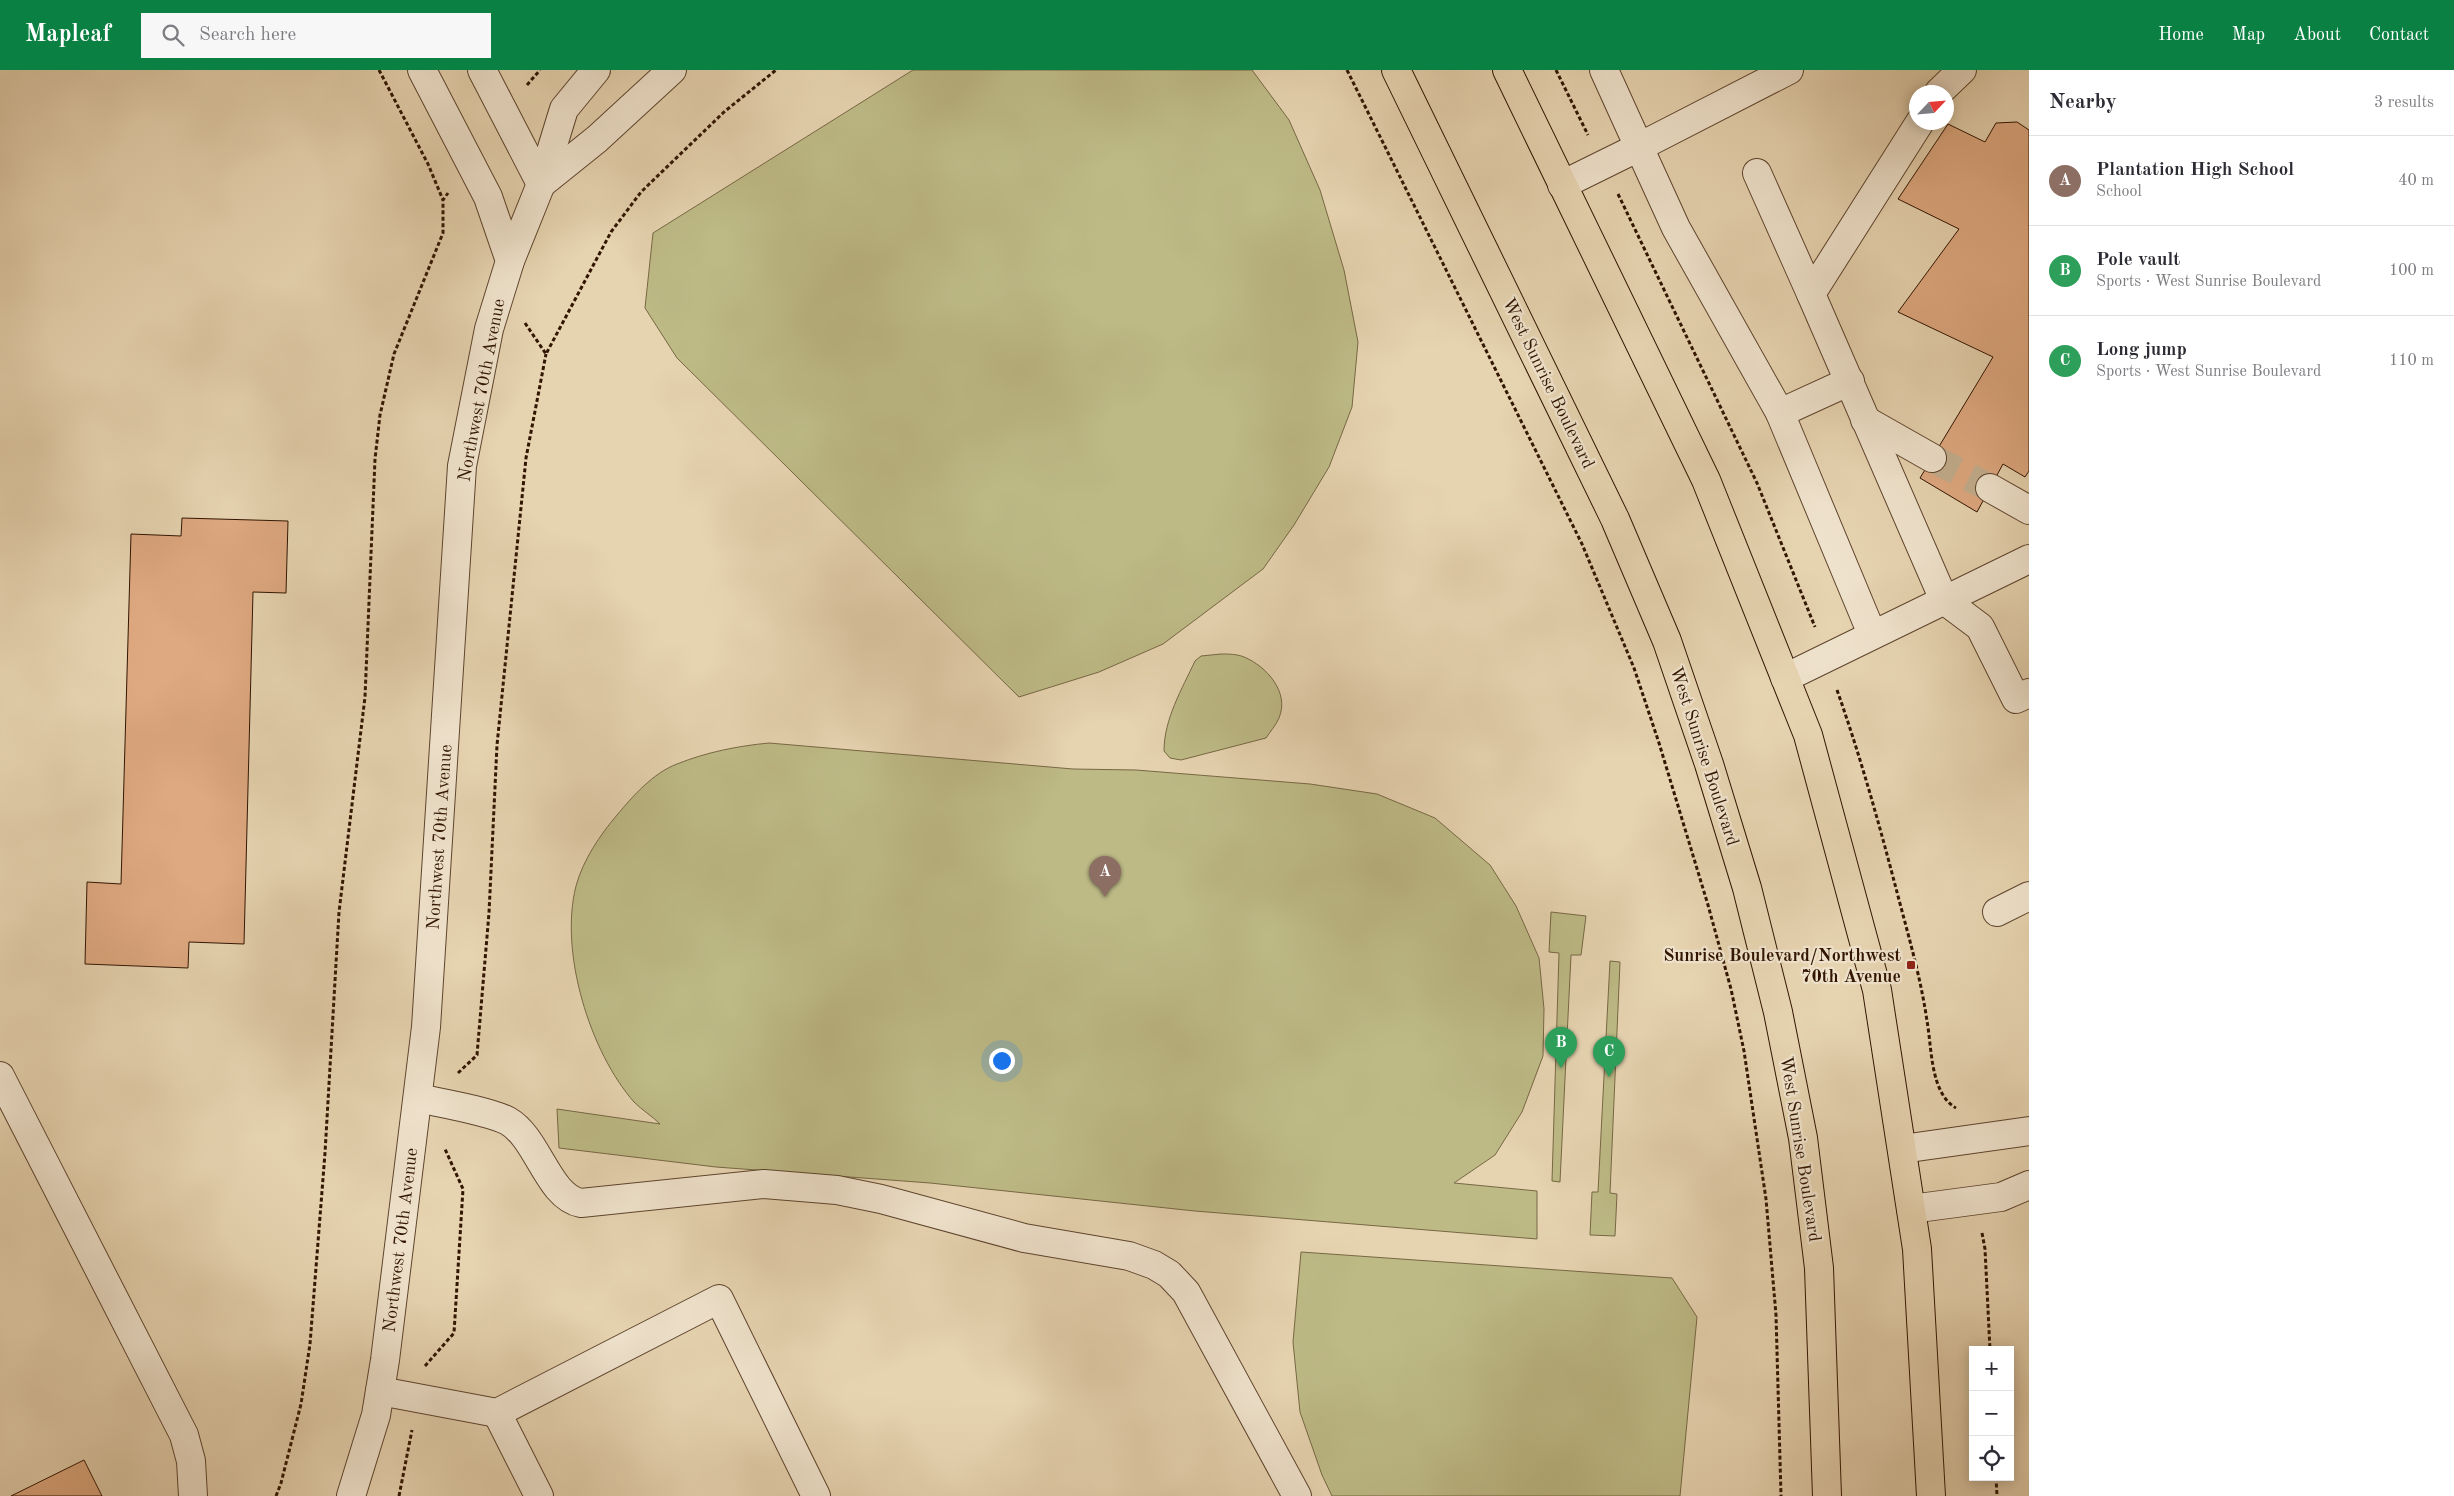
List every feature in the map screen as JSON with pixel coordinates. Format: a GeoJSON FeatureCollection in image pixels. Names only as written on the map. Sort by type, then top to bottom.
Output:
{"type":"FeatureCollection","features":[{"type":"Feature","properties":{"kind":"highway","name":"West Sunrise Boulevard"},"geometry":{"type":"LineString","coordinates":[[1396,70],[1615,519],[1667,641],[1709,764],[1747,888],[1778,1012],[1803,1138],[1819,1268],[1827,1496]]}},
{"type":"Feature","properties":{"kind":"highway"},"geometry":{"type":"LineString","coordinates":[[1506,70],[1706,480],[1808,735],[1877,990],[1917,1249],[1931,1496]]}},
{"type":"Feature","properties":{"kind":"street"},"geometry":{"type":"LineString","coordinates":[[422,70],[488,197],[510,261]]}},
{"type":"Feature","properties":{"kind":"street"},"geometry":{"type":"LineString","coordinates":[[482,70],[541,184]]}},
{"type":"Feature","properties":{"kind":"street","name":"Northwest 70th Avenue"},"geometry":{"type":"LineString","coordinates":[[351,1496],[376,1415],[380,1390],[426,1027],[462,466],[489,329],[510,261],[541,184],[564,109],[596,70]]}},
{"type":"Feature","properties":{"kind":"street","name":"Northwest 70th Avenue"},"geometry":{"type":"LineString","coordinates":[[541,184],[597,139],[672,70]]}},
{"type":"Feature","properties":{"kind":"street"},"geometry":{"type":"LineString","coordinates":[[1604,70],[1676,228],[1780,413],[1872,634]]}},
{"type":"Feature","properties":{"kind":"street"},"geometry":{"type":"LineString","coordinates":[[1562,185],[1789,70]]}},
{"type":"Feature","properties":{"kind":"street"},"geometry":{"type":"LineString","coordinates":[[1946,85],[1962,70]]}},
{"type":"Feature","properties":{"kind":"street"},"geometry":{"type":"LineString","coordinates":[[1811,294],[1915,130]]}},
{"type":"Feature","properties":{"kind":"street"},"geometry":{"type":"LineString","coordinates":[[1757,173],[1850,381],[1865,420],[1944,600],[1980,627],[2016,700],[2029,693]]}},
{"type":"Feature","properties":{"kind":"street"},"geometry":{"type":"LineString","coordinates":[[1780,413],[1850,381]]}},
{"type":"Feature","properties":{"kind":"street"},"geometry":{"type":"LineString","coordinates":[[1865,420],[1932,458]]}},
{"type":"Feature","properties":{"kind":"street"},"geometry":{"type":"LineString","coordinates":[[1990,488],[2029,510]]}},
{"type":"Feature","properties":{"kind":"street"},"geometry":{"type":"LineString","coordinates":[[1785,678],[2029,559]]}},
{"type":"Feature","properties":{"kind":"street"},"geometry":{"type":"LineString","coordinates":[[1997,912],[2029,896]]}},
{"type":"Feature","properties":{"kind":"street"},"geometry":{"type":"LineString","coordinates":[[0,1076],[184,1435],[191,1461],[193,1496]]}},
{"type":"Feature","properties":{"kind":"street"},"geometry":{"type":"LineString","coordinates":[[418,1098],[509,1122],[531,1147],[564,1196],[573,1202],[582,1204],[764,1184],[805,1186],[881,1199],[1024,1238],[1113,1252],[1154,1265],[1169,1274],[1186,1292],[1297,1496]]}},
{"type":"Feature","properties":{"kind":"street"},"geometry":{"type":"LineString","coordinates":[[1902,1149],[2029,1131]]}},
{"type":"Feature","properties":{"kind":"street"},"geometry":{"type":"LineString","coordinates":[[2001,1198],[2029,1185]]}},
{"type":"Feature","properties":{"kind":"street"},"geometry":{"type":"LineString","coordinates":[[1911,1209],[2001,1198],[2029,1203]]}},
{"type":"Feature","properties":{"kind":"street"},"geometry":{"type":"LineString","coordinates":[[380,1390],[497,1413],[719,1299],[816,1496]]}},
{"type":"Feature","properties":{"kind":"street"},"geometry":{"type":"LineString","coordinates":[[497,1413],[539,1496]]}},
{"type":"Feature","properties":{"kind":"path"},"geometry":{"type":"LineString","coordinates":[[276,1496],[301,1404],[310,1344],[325,1153],[339,912],[365,697],[375,459],[380,415],[394,354],[443,233],[443,200],[428,164],[379,70]]}},
{"type":"Feature","properties":{"kind":"path"},"geometry":{"type":"LineString","coordinates":[[504,111],[540,70]]}},
{"type":"Feature","properties":{"kind":"path"},"geometry":{"type":"LineString","coordinates":[[399,1496],[423,1368],[454,1333],[463,1190],[443,1146],[445,1104],[449,1081],[477,1054],[489,912],[497,745],[526,458],[546,354],[610,232],[640,192],[724,112],[776,70]]}},
{"type":"Feature","properties":{"kind":"path"},"geometry":{"type":"LineString","coordinates":[[1347,70],[1582,544],[1634,668],[1659,743],[1708,905],[1731,989],[1744,1051],[1766,1199],[1776,1315],[1781,1496]]}},
{"type":"Feature","properties":{"kind":"path"},"geometry":{"type":"LineString","coordinates":[[443,200],[470,162]]}},
{"type":"Feature","properties":{"kind":"path"},"geometry":{"type":"LineString","coordinates":[[501,290],[546,354]]}},
{"type":"Feature","properties":{"kind":"path"},"geometry":{"type":"LineString","coordinates":[[1996,1481],[1997,1496]]}},
{"type":"Feature","properties":{"kind":"shaded area"},"geometry":{"type":"Polygon","coordinates":[[[913,70],[1252,70],[1289,120],[1320,190],[1344,270],[1358,342],[1352,407],[1329,467],[1294,525],[1263,569],[1163,644],[1099,672],[1019,697],[677,358],[645,308],[653,233],[913,70]]]}},
{"type":"Feature","properties":{"kind":"shaded area"},"geometry":{"type":"Polygon","coordinates":[[[1221,654],[1244,657],[1268,673],[1279,690],[1281,699],[1282,708],[1278,721],[1266,738],[1181,760],[1170,758],[1164,751],[1167,727],[1175,704],[1195,661],[1201,656],[1221,654]]]}},
{"type":"Feature","properties":{"kind":"shaded area"},"geometry":{"type":"Polygon","coordinates":[[[769,743],[1073,769],[1136,770],[1310,784],[1377,794],[1435,818],[1490,865],[1516,906],[1539,958],[1544,1009],[1543,1056],[1522,1112],[1495,1155],[1454,1183],[1537,1191],[1537,1239],[1195,1211],[930,1183],[716,1167],[559,1148],[557,1109],[660,1124],[634,1102],[618,1081],[592,1029],[582,1000],[575,970],[572,912],[576,886],[588,857],[604,831],[623,808],[644,786],[660,773],[677,764],[711,753],[769,743]]]}},
{"type":"Feature","properties":{"kind":"shaded area"},"geometry":{"type":"Polygon","coordinates":[[[1551,912],[1586,916],[1581,955],[1571,955],[1560,1182],[1552,1181],[1559,953],[1549,952],[1551,912]]]}},
{"type":"Feature","properties":{"kind":"shaded area"},"geometry":{"type":"Polygon","coordinates":[[[1610,961],[1620,962],[1610,1193],[1617,1194],[1615,1236],[1590,1235],[1592,1192],[1598,1192],[1610,961]]]}},
{"type":"Feature","properties":{"kind":"shaded area"},"geometry":{"type":"Polygon","coordinates":[[[1301,1252],[1672,1278],[1697,1317],[1680,1496],[1332,1496],[1322,1475],[1300,1412],[1293,1342],[1301,1252]]]}},
{"type":"Feature","properties":{"kind":"building"},"geometry":{"type":"Polygon","coordinates":[[[2017,122],[2029,130],[2029,471],[2025,477],[2003,464],[1977,512],[1920,478],[1993,357],[1898,312],[1959,229],[1898,199],[1944,130],[1954,130],[1954,127],[1985,142],[1996,123],[2017,122]]]}},
{"type":"Feature","properties":{"kind":"building"},"geometry":{"type":"Polygon","coordinates":[[[182,518],[288,521],[286,593],[253,592],[244,944],[189,942],[188,968],[85,964],[87,882],[121,884],[131,534],[181,536],[182,518]]]}},
{"type":"Feature","properties":{"kind":"building"},"geometry":{"type":"Polygon","coordinates":[[[84,1460],[102,1496],[11,1496],[84,1460]]]}},
{"type":"Feature","properties":{"kind":"tunnel"},"geometry":{"type":"LineString","coordinates":[[1932,458],[1990,488]]}},
{"type":"Feature","properties":{"kind":"place","name":"Plantation High School"},"geometry":{"type":"Point","coordinates":[1105,897]}},
{"type":"Feature","properties":{"kind":"place","name":"Sunrise Boulevard/Northwest 70th Avenue"},"geometry":{"type":"Point","coordinates":[1911,965]}},
{"type":"Feature","properties":{"kind":"place","name":"Pole vault"},"geometry":{"type":"Point","coordinates":[1561,1068]}},
{"type":"Feature","properties":{"kind":"place","name":"Long jump"},"geometry":{"type":"Point","coordinates":[1609,1077]}}]}
